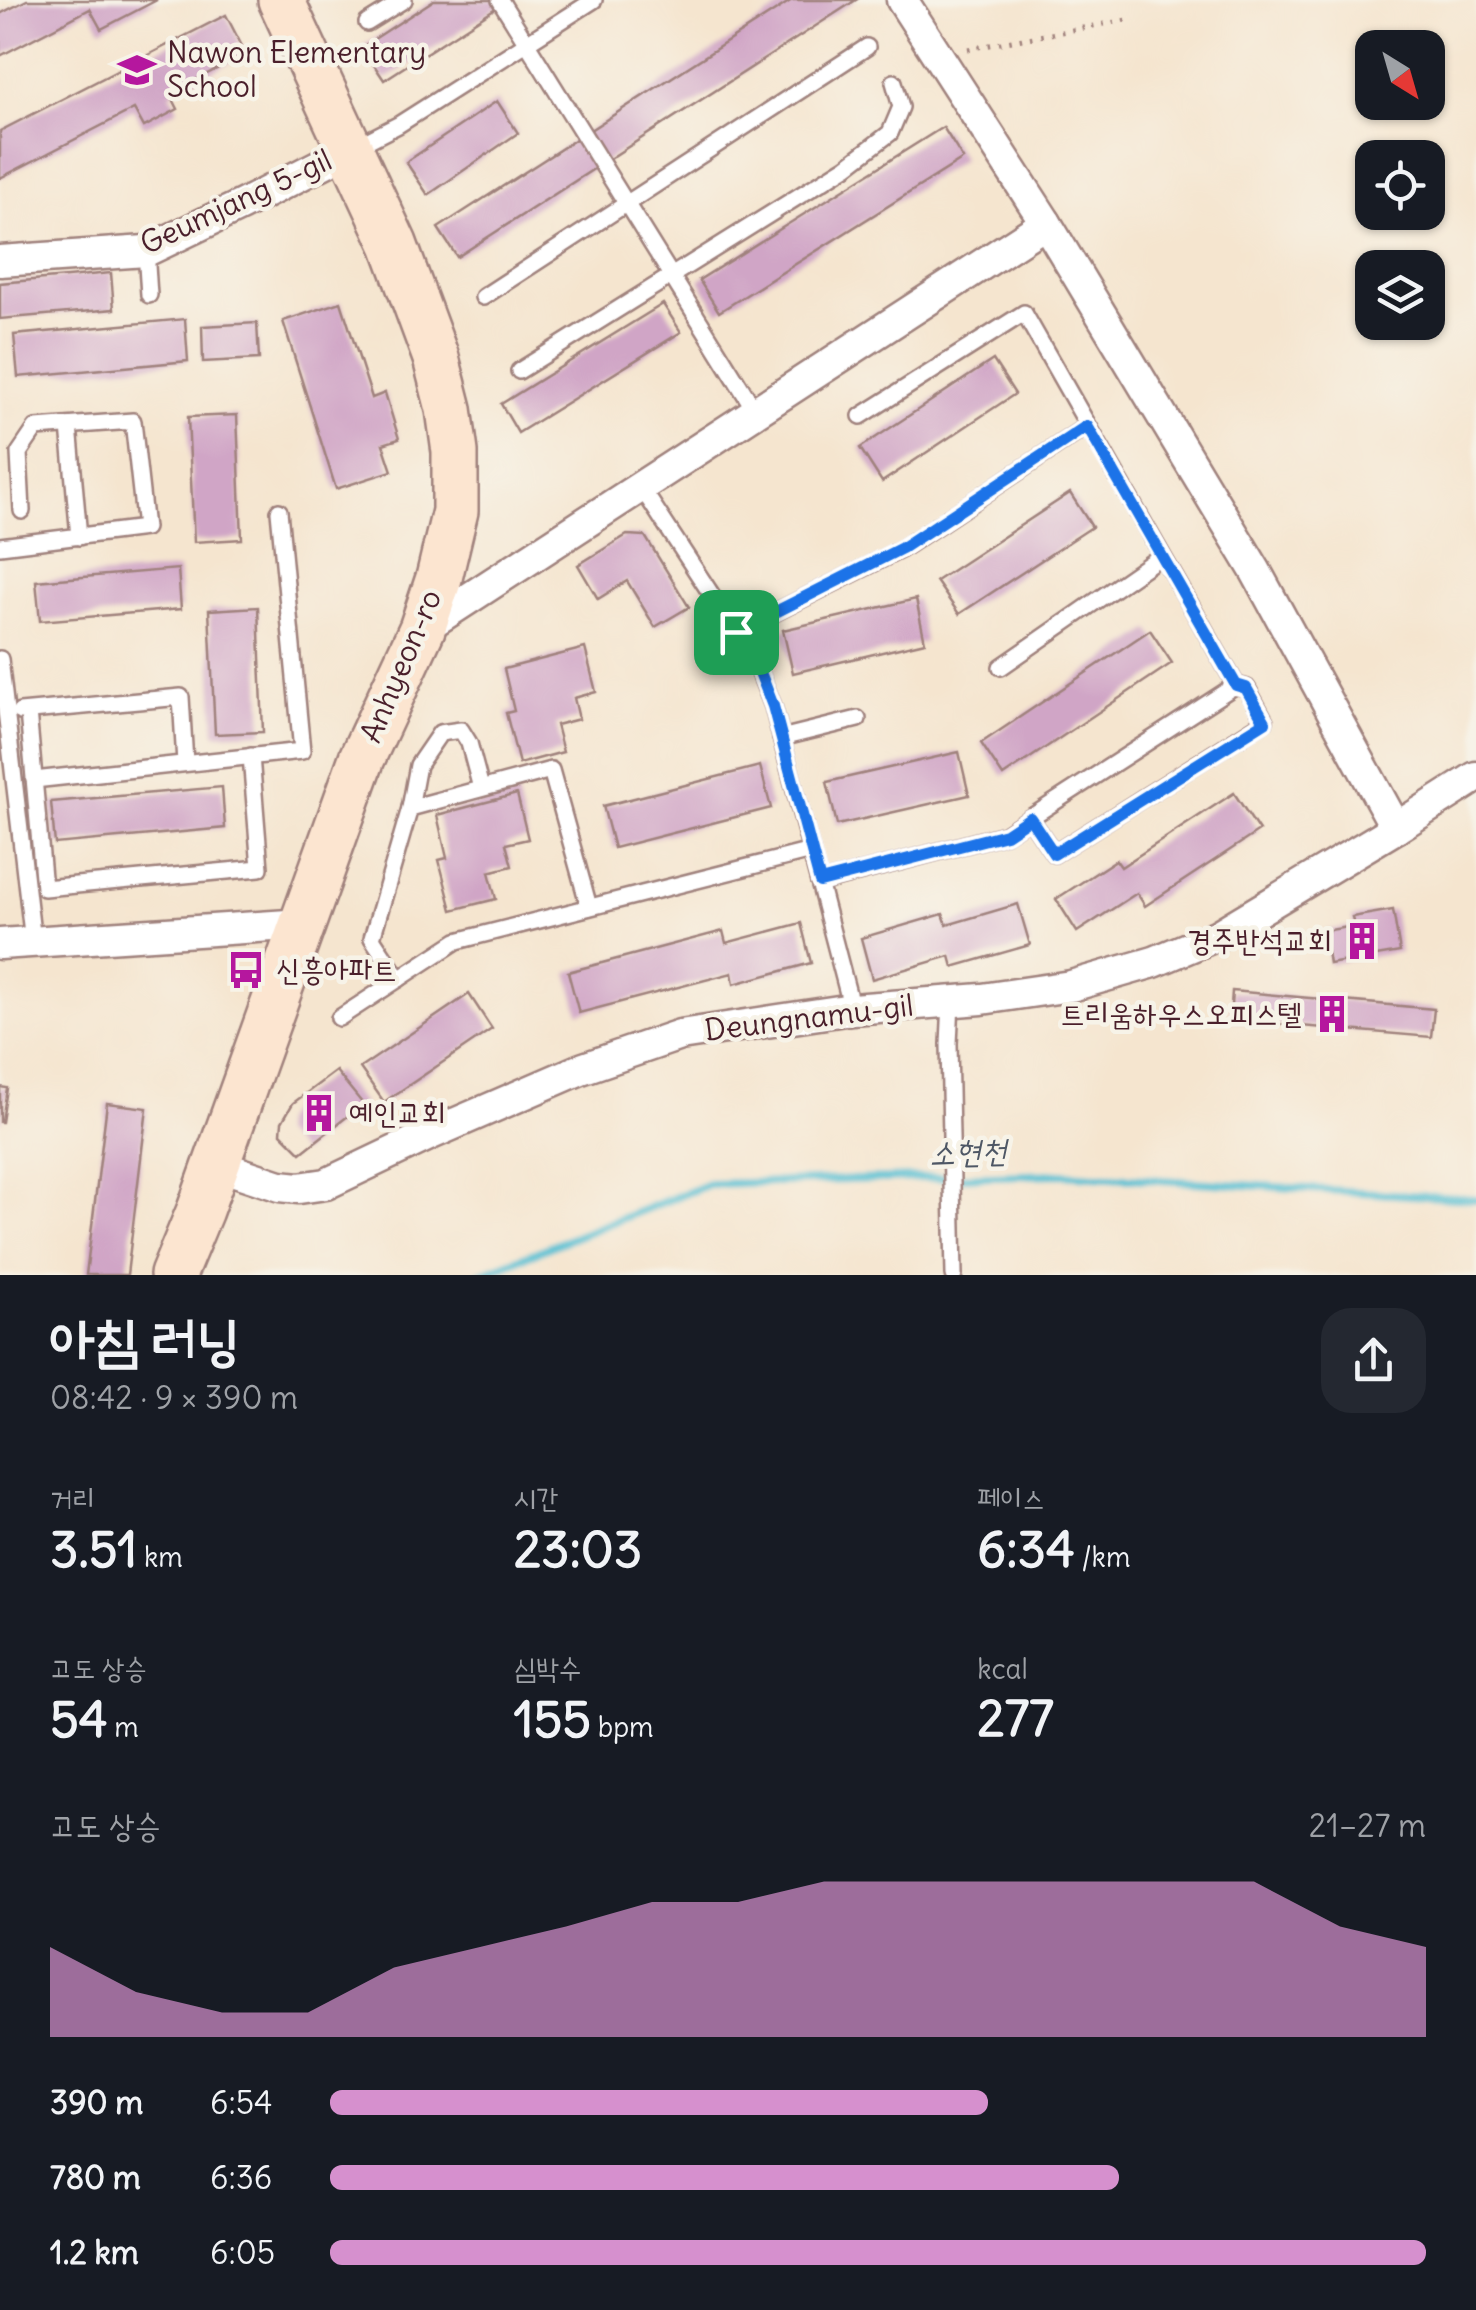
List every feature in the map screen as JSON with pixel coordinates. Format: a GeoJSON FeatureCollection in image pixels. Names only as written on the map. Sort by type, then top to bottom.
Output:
{"type":"FeatureCollection","features":[{"type":"Feature","properties":{"kind":"street","name":"Anhyeon-ro"},"geometry":{"type":"LineString","coordinates":[[173,1275],[362,758],[422,630],[455,511],[455,452],[436,358],[394,244],[281,0]]}},
{"type":"Feature","properties":{"kind":"street"},"geometry":{"type":"LineString","coordinates":[[902,0],[1046,224],[1255,570],[1396,828]]}},
{"type":"Feature","properties":{"kind":"street","name":"Geumjang 5-gil"},"geometry":{"type":"LineString","coordinates":[[0,261],[146,251],[351,149]]}},
{"type":"Feature","properties":{"kind":"street"},"geometry":{"type":"LineString","coordinates":[[422,630],[1046,224]]}},
{"type":"Feature","properties":{"kind":"street","name":"Deungnamu-gil"},"geometry":{"type":"LineString","coordinates":[[216,1165],[280,1186],[326,1184],[580,1069],[680,1035],[852,1009],[982,999],[1071,986],[1154,962],[1218,935],[1476,777]]}},
{"type":"Feature","properties":{"kind":"street"},"geometry":{"type":"LineString","coordinates":[[0,944],[303,924]]}},
{"type":"Feature","properties":{"kind":"lane"},"geometry":{"type":"LineString","coordinates":[[367,24],[404,0]]}},
{"type":"Feature","properties":{"kind":"lane"},"geometry":{"type":"LineString","coordinates":[[500,0],[756,412]]}},
{"type":"Feature","properties":{"kind":"lane"},"geometry":{"type":"LineString","coordinates":[[351,149],[398,125],[594,0]]}},
{"type":"Feature","properties":{"kind":"lane"},"geometry":{"type":"LineString","coordinates":[[483,297],[867,47]]}},
{"type":"Feature","properties":{"kind":"lane"},"geometry":{"type":"LineString","coordinates":[[519,371],[847,166],[890,133],[901,107],[894,82]]}},
{"type":"Feature","properties":{"kind":"lane"},"geometry":{"type":"LineString","coordinates":[[146,251],[149,295]]}},
{"type":"Feature","properties":{"kind":"lane"},"geometry":{"type":"LineString","coordinates":[[861,416],[1024,313],[1236,685],[1246,688],[1265,722],[1054,854],[1030,818]]}},
{"type":"Feature","properties":{"kind":"lane"},"geometry":{"type":"LineString","coordinates":[[0,546],[145,528],[133,421],[36,428],[19,453],[22,511]]}},
{"type":"Feature","properties":{"kind":"lane"},"geometry":{"type":"LineString","coordinates":[[69,426],[79,536]]}},
{"type":"Feature","properties":{"kind":"lane"},"geometry":{"type":"LineString","coordinates":[[736,632],[902,548],[1087,426]]}},
{"type":"Feature","properties":{"kind":"lane"},"geometry":{"type":"LineString","coordinates":[[640,488],[756,662],[773,706],[852,1009]]}},
{"type":"Feature","properties":{"kind":"lane"},"geometry":{"type":"LineString","coordinates":[[34,780],[302,750],[279,511]]}},
{"type":"Feature","properties":{"kind":"lane"},"geometry":{"type":"LineString","coordinates":[[1001,668],[1160,556]]}},
{"type":"Feature","properties":{"kind":"lane"},"geometry":{"type":"LineString","coordinates":[[0,659],[5,747],[33,942]]}},
{"type":"Feature","properties":{"kind":"lane"},"geometry":{"type":"LineString","coordinates":[[820,882],[1006,834],[1236,685]]}},
{"type":"Feature","properties":{"kind":"lane"},"geometry":{"type":"LineString","coordinates":[[6,714],[181,697],[185,763]]}},
{"type":"Feature","properties":{"kind":"lane"},"geometry":{"type":"LineString","coordinates":[[28,712],[44,888],[260,868],[251,756]]}},
{"type":"Feature","properties":{"kind":"lane"},"geometry":{"type":"LineString","coordinates":[[781,738],[858,719]]}},
{"type":"Feature","properties":{"kind":"lane"},"geometry":{"type":"LineString","coordinates":[[399,979],[372,938],[410,808],[418,765],[440,733],[461,730],[469,742],[482,788]]}},
{"type":"Feature","properties":{"kind":"lane"},"geometry":{"type":"LineString","coordinates":[[410,808],[550,770],[589,907]]}},
{"type":"Feature","properties":{"kind":"lane"},"geometry":{"type":"LineString","coordinates":[[339,1018],[456,941],[811,851]]}},
{"type":"Feature","properties":{"kind":"lane"},"geometry":{"type":"LineString","coordinates":[[950,1001],[954,1275]]}},
{"type":"Feature","properties":{"kind":"path"},"geometry":{"type":"LineString","coordinates":[[937,55],[1132,19]]}},
{"type":"Feature","properties":{"kind":"building"},"geometry":{"type":"Polygon","coordinates":[[[27,0],[157,0],[101,29],[90,9],[0,56],[0,14],[27,0]]]}},
{"type":"Feature","properties":{"kind":"building"},"geometry":{"type":"Polygon","coordinates":[[[434,0],[508,0],[384,80],[362,47],[434,0]]]}},
{"type":"Feature","properties":{"kind":"building"},"geometry":{"type":"Polygon","coordinates":[[[792,0],[856,0],[457,257],[438,228],[792,0]]]}},
{"type":"Feature","properties":{"kind":"building"},"geometry":{"type":"Polygon","coordinates":[[[226,15],[246,54],[170,93],[178,109],[144,127],[134,109],[0,178],[0,131],[226,15]]]}},
{"type":"Feature","properties":{"kind":"building"},"geometry":{"type":"Polygon","coordinates":[[[497,101],[518,133],[428,195],[406,162],[497,101]]]}},
{"type":"Feature","properties":{"kind":"building"},"geometry":{"type":"Polygon","coordinates":[[[943,127],[963,159],[719,312],[699,280],[943,127]]]}},
{"type":"Feature","properties":{"kind":"building"},"geometry":{"type":"Polygon","coordinates":[[[111,273],[114,309],[0,319],[0,283],[111,273]]]}},
{"type":"Feature","properties":{"kind":"building"},"geometry":{"type":"Polygon","coordinates":[[[341,302],[372,398],[385,393],[399,439],[383,444],[392,471],[336,489],[283,321],[341,302]]]}},
{"type":"Feature","properties":{"kind":"building"},"geometry":{"type":"Polygon","coordinates":[[[663,304],[681,332],[518,433],[501,404],[663,304]]]}},
{"type":"Feature","properties":{"kind":"building"},"geometry":{"type":"Polygon","coordinates":[[[185,319],[188,361],[18,377],[14,335],[185,319]]]}},
{"type":"Feature","properties":{"kind":"building"},"geometry":{"type":"Polygon","coordinates":[[[257,323],[259,359],[203,362],[202,326],[257,323]]]}},
{"type":"Feature","properties":{"kind":"building"},"geometry":{"type":"Polygon","coordinates":[[[993,360],[1015,394],[882,482],[860,448],[993,360]]]}},
{"type":"Feature","properties":{"kind":"building"},"geometry":{"type":"Polygon","coordinates":[[[237,415],[242,539],[194,542],[188,417],[237,415]]]}},
{"type":"Feature","properties":{"kind":"building"},"geometry":{"type":"Polygon","coordinates":[[[1070,493],[1092,527],[959,614],[936,581],[1070,493]]]}},
{"type":"Feature","properties":{"kind":"building"},"geometry":{"type":"Polygon","coordinates":[[[627,535],[645,536],[689,607],[655,627],[627,581],[598,599],[578,565],[627,535]]]}},
{"type":"Feature","properties":{"kind":"building"},"geometry":{"type":"Polygon","coordinates":[[[178,569],[181,609],[40,621],[36,581],[178,569]]]}},
{"type":"Feature","properties":{"kind":"building"},"geometry":{"type":"Polygon","coordinates":[[[916,599],[925,642],[793,673],[783,630],[916,599]]]}},
{"type":"Feature","properties":{"kind":"building"},"geometry":{"type":"Polygon","coordinates":[[[258,607],[263,732],[215,734],[209,610],[258,607]]]}},
{"type":"Feature","properties":{"kind":"building"},"geometry":{"type":"Polygon","coordinates":[[[1150,630],[1172,663],[1003,776],[981,743],[1150,630]]]}},
{"type":"Feature","properties":{"kind":"building"},"geometry":{"type":"Polygon","coordinates":[[[585,648],[596,692],[574,698],[579,719],[556,725],[563,752],[519,764],[506,713],[514,711],[504,669],[585,648]]]}},
{"type":"Feature","properties":{"kind":"building"},"geometry":{"type":"Polygon","coordinates":[[[959,752],[969,795],[837,825],[827,782],[959,752]]]}},
{"type":"Feature","properties":{"kind":"building"},"geometry":{"type":"Polygon","coordinates":[[[760,766],[771,808],[614,848],[603,806],[760,766]]]}},
{"type":"Feature","properties":{"kind":"building"},"geometry":{"type":"Polygon","coordinates":[[[222,787],[225,828],[55,844],[51,802],[222,787]]]}},
{"type":"Feature","properties":{"kind":"building"},"geometry":{"type":"Polygon","coordinates":[[[1234,793],[1259,831],[1145,906],[1137,893],[1077,932],[1056,899],[1116,860],[1121,867],[1234,793]]]}},
{"type":"Feature","properties":{"kind":"building"},"geometry":{"type":"Polygon","coordinates":[[[517,794],[528,839],[506,844],[512,866],[489,872],[496,899],[452,910],[439,860],[447,858],[437,815],[517,794]]]}},
{"type":"Feature","properties":{"kind":"building"},"geometry":{"type":"Polygon","coordinates":[[[1018,904],[1030,945],[953,967],[950,956],[872,979],[861,938],[943,914],[947,925],[1018,904]]]}},
{"type":"Feature","properties":{"kind":"building","name":"경주반석교회"},"geometry":{"type":"Polygon","coordinates":[[[1393,910],[1400,952],[1329,964],[1324,931],[1354,926],[1352,917],[1393,910]]]}},
{"type":"Feature","properties":{"kind":"building"},"geometry":{"type":"Polygon","coordinates":[[[801,923],[811,963],[734,984],[732,973],[579,1013],[568,972],[723,931],[726,943],[801,923]]]}},
{"type":"Feature","properties":{"kind":"building","name":"트리움하우스오피스텔"},"geometry":{"type":"Polygon","coordinates":[[[1232,991],[1434,1009],[1431,1037],[1230,1020],[1232,991]]]}},
{"type":"Feature","properties":{"kind":"building"},"geometry":{"type":"Polygon","coordinates":[[[469,994],[492,1029],[384,1102],[360,1068],[469,994]]]}},
{"type":"Feature","properties":{"kind":"building","name":"예인교회"},"geometry":{"type":"Polygon","coordinates":[[[336,1071],[363,1104],[301,1153],[281,1133],[282,1122],[293,1103],[336,1071]]]}},
{"type":"Feature","properties":{"kind":"building"},"geometry":{"type":"Polygon","coordinates":[[[0,1087],[7,1088],[2,1122],[0,1122],[0,1087]]]}},
{"type":"Feature","properties":{"kind":"building"},"geometry":{"type":"Polygon","coordinates":[[[107,1103],[147,1108],[127,1275],[86,1275],[107,1103]]]}},
{"type":"Feature","properties":{"kind":"waterway","name":"소현천"},"geometry":{"type":"LineString","coordinates":[[478,1275],[709,1184],[1060,1174],[1476,1199]]}},
{"type":"Feature","properties":{"kind":"place","name":"Nawon Elementary School"},"geometry":{"type":"Point","coordinates":[137,70]}},
{"type":"Feature","properties":{"kind":"place","name":"경주반석교회"},"geometry":{"type":"Point","coordinates":[1362,941]}},
{"type":"Feature","properties":{"kind":"place","name":"신흥아파트"},"geometry":{"type":"Point","coordinates":[246,970]}},
{"type":"Feature","properties":{"kind":"place","name":"트리움하우스오피스텔"},"geometry":{"type":"Point","coordinates":[1332,1014]}},
{"type":"Feature","properties":{"kind":"place","name":"예인교회"},"geometry":{"type":"Point","coordinates":[319,1113]}},
{"type":"Feature","properties":{"kind":"route"},"geometry":{"type":"LineString","coordinates":[[1087,426],[1236,685],[1246,688],[1265,722],[1054,854],[1030,818],[1006,834],[820,882],[773,706],[756,662],[736,632],[902,548],[1087,426]]}}]}
